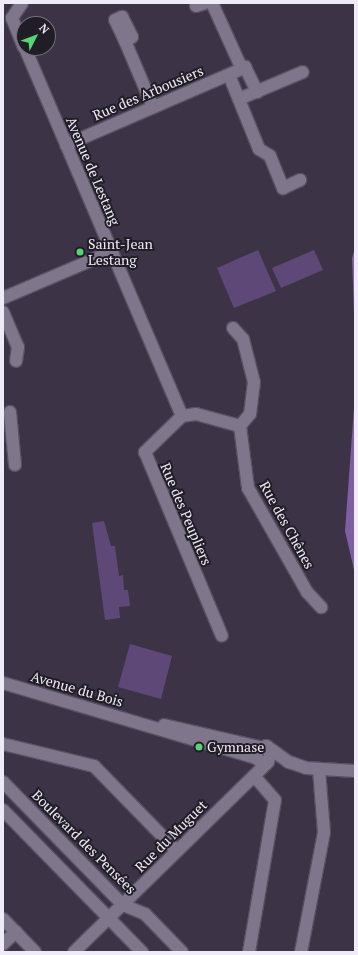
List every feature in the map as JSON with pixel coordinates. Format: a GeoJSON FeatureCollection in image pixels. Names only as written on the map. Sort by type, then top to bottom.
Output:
{"type":"FeatureCollection","features":[{"type":"Feature","properties":{"kind":"street","name":"Avenue de Lestang"},"geometry":{"type":"LineString","coordinates":[[16,34],[7,19],[22,3]]}},
{"type":"Feature","properties":{"kind":"street"},"geometry":{"type":"LineString","coordinates":[[212,3],[242,69],[246,67],[257,92]]}},
{"type":"Feature","properties":{"kind":"street"},"geometry":{"type":"LineString","coordinates":[[125,42],[153,107]]}},
{"type":"Feature","properties":{"kind":"street","name":"Avenue de Lestang"},"geometry":{"type":"LineString","coordinates":[[28,56],[182,416]]}},
{"type":"Feature","properties":{"kind":"street","name":"Rue des Arbousiers"},"geometry":{"type":"LineString","coordinates":[[66,145],[242,69]]}},
{"type":"Feature","properties":{"kind":"street"},"geometry":{"type":"LineString","coordinates":[[240,99],[303,72]]}},
{"type":"Feature","properties":{"kind":"street"},"geometry":{"type":"LineString","coordinates":[[229,75],[259,149],[270,156],[283,188],[300,180]]}},
{"type":"Feature","properties":{"kind":"street"},"geometry":{"type":"LineString","coordinates":[[3,298],[111,252]]}},
{"type":"Feature","properties":{"kind":"street"},"geometry":{"type":"LineString","coordinates":[[3,312],[18,347],[16,361]]}},
{"type":"Feature","properties":{"kind":"street"},"geometry":{"type":"LineString","coordinates":[[182,416],[196,414],[240,426],[250,414],[254,382],[243,339],[233,328]]}},
{"type":"Feature","properties":{"kind":"street"},"geometry":{"type":"LineString","coordinates":[[10,412],[8,435],[15,465]]}},
{"type":"Feature","properties":{"kind":"street","name":"Rue des Peupliers"},"geometry":{"type":"LineString","coordinates":[[182,416],[145,452],[222,636]]}},
{"type":"Feature","properties":{"kind":"street","name":"Rue des Chênes"},"geometry":{"type":"LineString","coordinates":[[240,426],[248,488],[307,592],[321,607]]}},
{"type":"Feature","properties":{"kind":"street","name":"Avenue du Bois"},"geometry":{"type":"LineString","coordinates":[[3,682],[264,757],[317,770],[355,771]]}},
{"type":"Feature","properties":{"kind":"street"},"geometry":{"type":"LineString","coordinates":[[3,744],[94,766],[176,850]]}},
{"type":"Feature","properties":{"kind":"street","name":"Rue du Muguet"},"geometry":{"type":"LineString","coordinates":[[74,952],[123,905],[176,850],[254,776],[264,757]]}},
{"type":"Feature","properties":{"kind":"street"},"geometry":{"type":"LineString","coordinates":[[301,952],[324,832],[317,770]]}},
{"type":"Feature","properties":{"kind":"street"},"geometry":{"type":"LineString","coordinates":[[249,952],[275,800],[254,776]]}},
{"type":"Feature","properties":{"kind":"street","name":"Boulevard des Pensées"},"geometry":{"type":"LineString","coordinates":[[3,782],[123,905],[145,914],[182,952]]}},
{"type":"Feature","properties":{"kind":"street"},"geometry":{"type":"LineString","coordinates":[[3,810],[142,952]]}},
{"type":"Feature","properties":{"kind":"street"},"geometry":{"type":"LineString","coordinates":[[3,919],[35,952]]}},
{"type":"Feature","properties":{"kind":"street"},"geometry":{"type":"LineString","coordinates":[[3,944],[16,932]]}},
{"type":"Feature","properties":{"kind":"shaded area"},"geometry":{"type":"Polygon","coordinates":[[[355,248],[355,341],[352,258],[355,248]]]}},
{"type":"Feature","properties":{"kind":"shaded area"},"geometry":{"type":"Polygon","coordinates":[[[258,250],[276,291],[234,308],[217,268],[258,250]]]}},
{"type":"Feature","properties":{"kind":"shaded area"},"geometry":{"type":"Polygon","coordinates":[[[314,250],[323,270],[281,288],[272,268],[314,250]]]}},
{"type":"Feature","properties":{"kind":"shaded area"},"geometry":{"type":"Polygon","coordinates":[[[355,394],[355,574],[345,531],[355,394]]]}},
{"type":"Feature","properties":{"kind":"shaded area"},"geometry":{"type":"Polygon","coordinates":[[[104,521],[111,546],[115,546],[119,576],[123,575],[124,590],[128,590],[130,606],[119,607],[120,618],[105,620],[92,523],[104,521]]]}},
{"type":"Feature","properties":{"kind":"shaded area"},"geometry":{"type":"Polygon","coordinates":[[[130,644],[172,656],[161,699],[118,687],[130,644]]]}},
{"type":"Feature","properties":{"kind":"place","name":"Saint-Jean Lestang"},"geometry":{"type":"Point","coordinates":[80,252]}},
{"type":"Feature","properties":{"kind":"place","name":"Gymnase"},"geometry":{"type":"Point","coordinates":[199,747]}}]}
